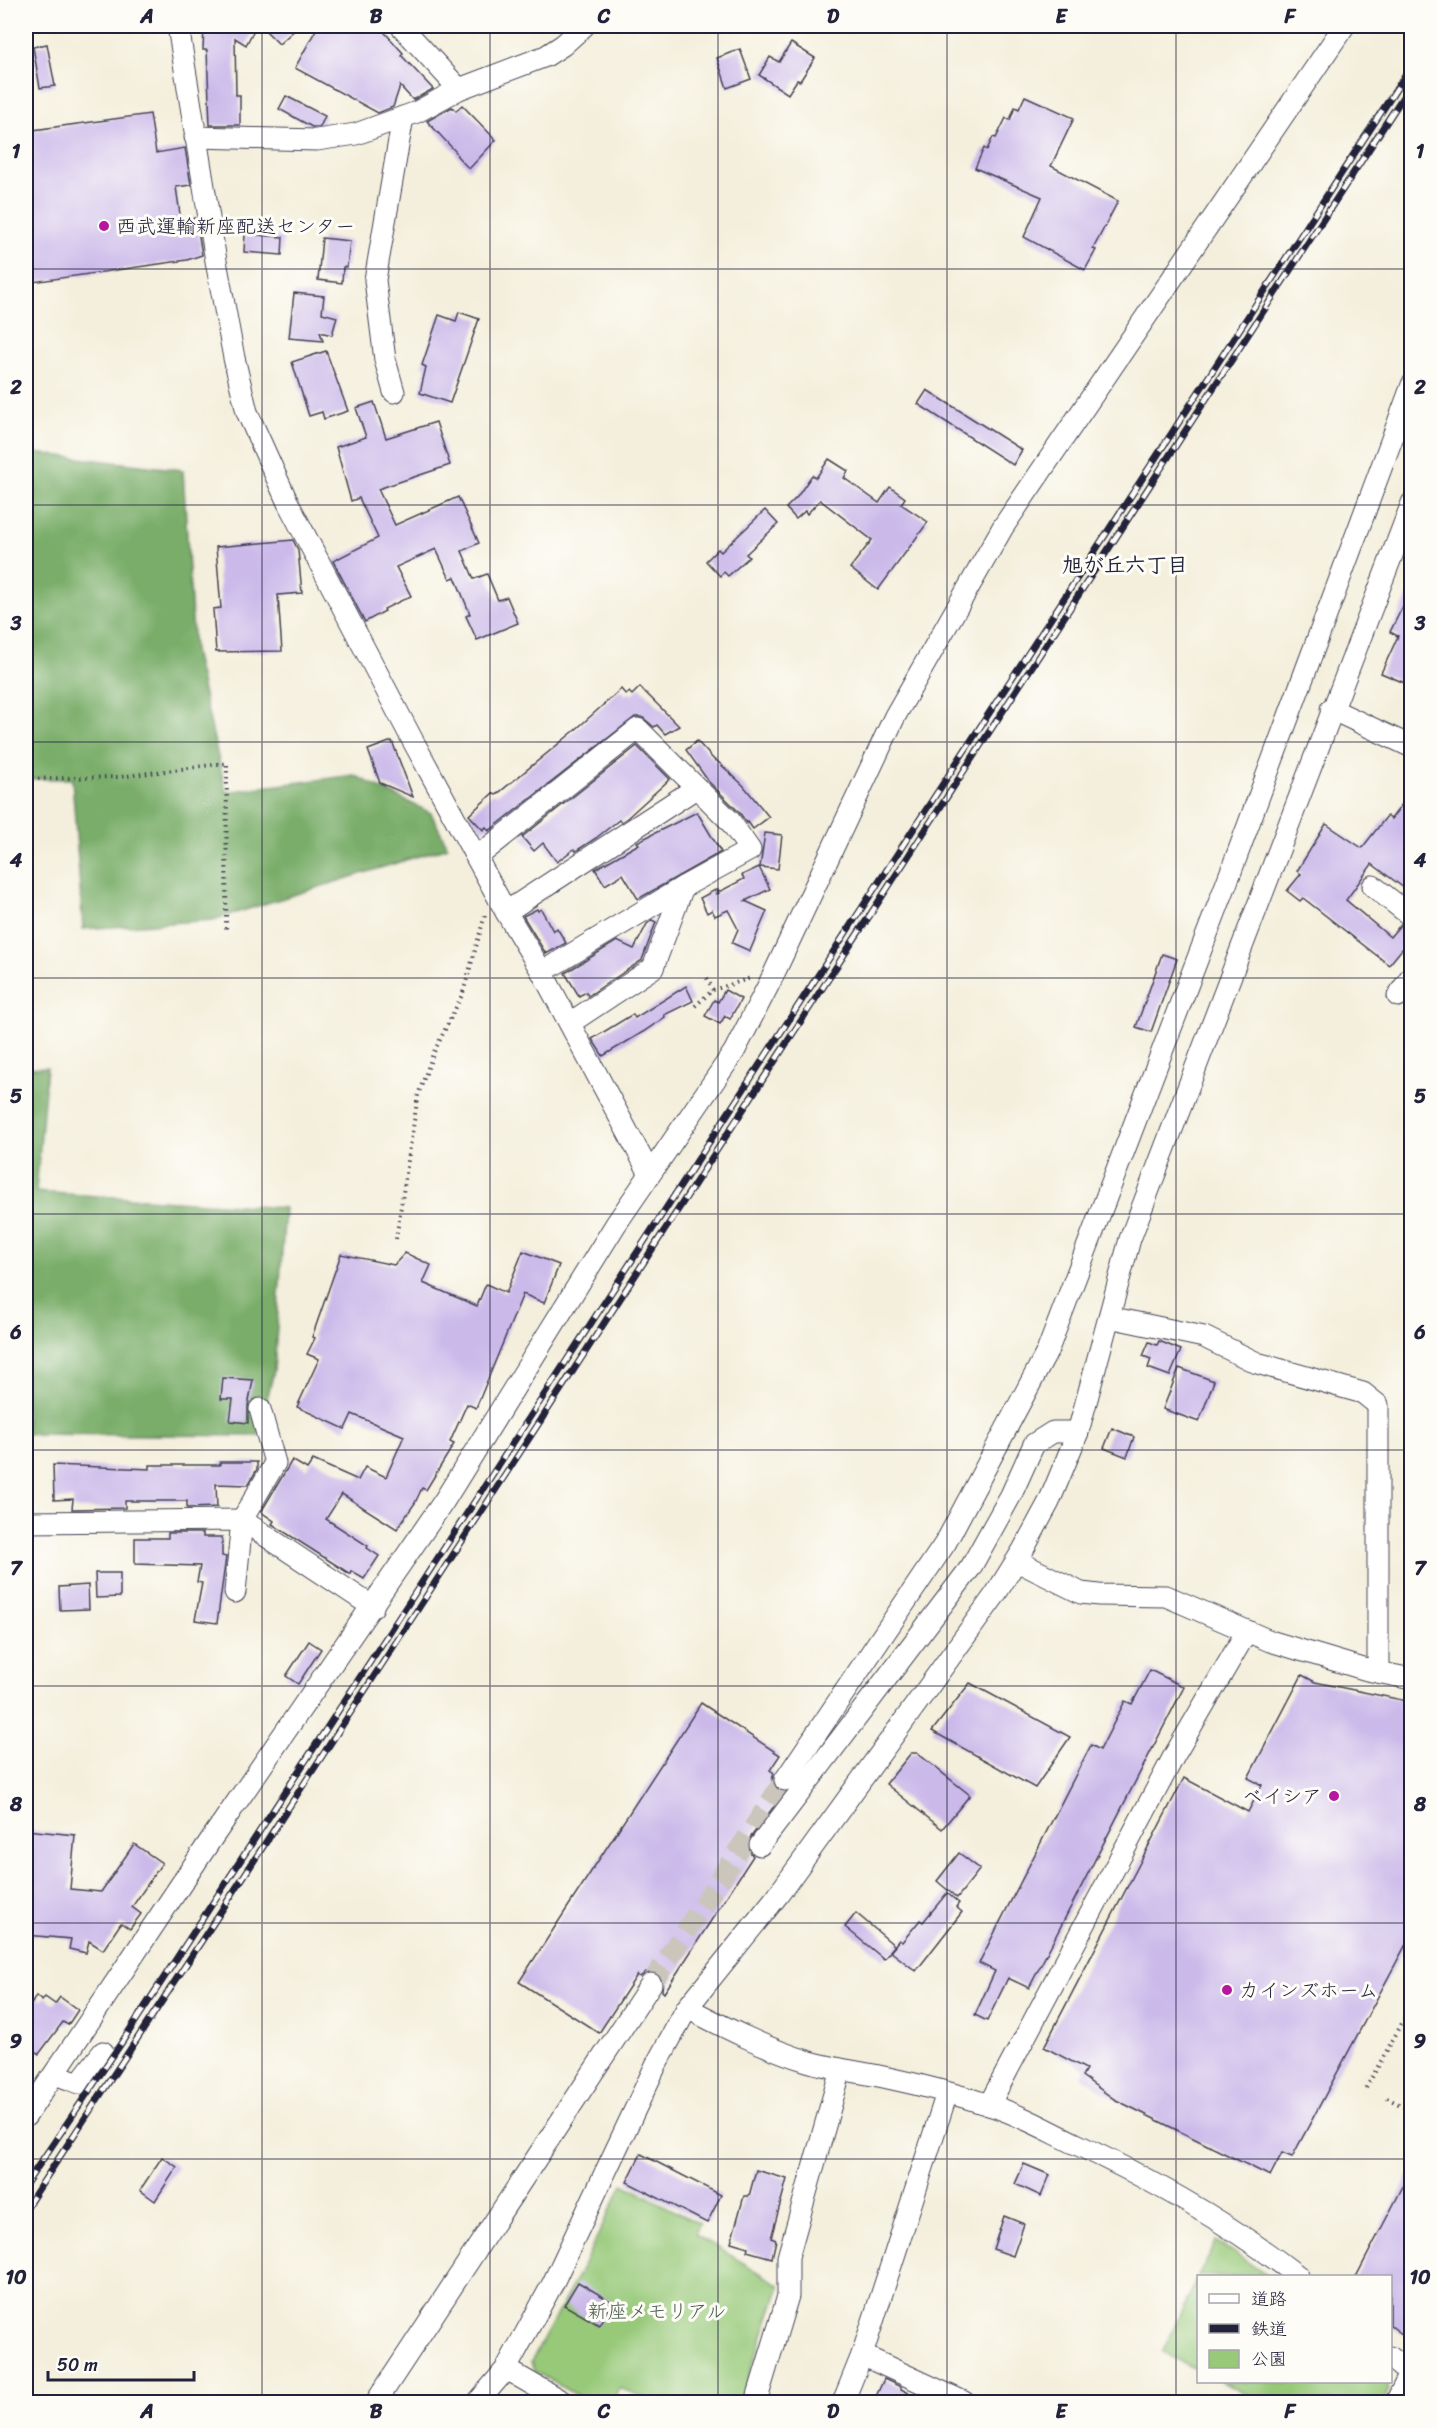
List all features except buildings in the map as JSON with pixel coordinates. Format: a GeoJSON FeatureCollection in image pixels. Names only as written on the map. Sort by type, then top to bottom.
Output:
{"type":"FeatureCollection","features":[{"type":"Feature","properties":{"kind":"street"},"geometry":{"type":"LineString","coordinates":[[178,26],[234,358],[247,412],[288,503],[412,741],[506,912],[542,972],[650,1172]]}},
{"type":"Feature","properties":{"kind":"street"},"geometry":{"type":"LineString","coordinates":[[401,26],[459,89]]}},
{"type":"Feature","properties":{"kind":"street"},"geometry":{"type":"LineString","coordinates":[[195,137],[317,140],[356,134],[417,112],[459,89],[546,56],[563,45],[584,26]]}},
{"type":"Feature","properties":{"kind":"street"},"geometry":{"type":"LineString","coordinates":[[26,2116],[210,1841],[444,1501],[650,1172],[734,1052],[769,984],[895,716],[1003,527],[1344,26]]}},
{"type":"Feature","properties":{"kind":"street"},"geometry":{"type":"LineString","coordinates":[[394,392],[385,360],[375,280],[403,117]]}},
{"type":"Feature","properties":{"kind":"street"},"geometry":{"type":"LineString","coordinates":[[785,1780],[946,1542],[1047,1352],[1234,863],[1412,385]]}},
{"type":"Feature","properties":{"kind":"street"},"geometry":{"type":"LineString","coordinates":[[478,2403],[506,2369],[553,2283],[656,2065],[687,2008],[778,1895],[995,1595],[1017,1561],[1049,1502],[1078,1432],[1130,1239],[1331,709],[1412,503]]}},
{"type":"Feature","properties":{"kind":"street"},"geometry":{"type":"LineString","coordinates":[[1331,709],[1412,747]]}},
{"type":"Feature","properties":{"kind":"street"},"geometry":{"type":"LineString","coordinates":[[477,857],[638,729],[730,821],[750,850],[683,887],[542,972]]}},
{"type":"Feature","properties":{"kind":"street"},"geometry":{"type":"LineString","coordinates":[[506,912],[696,788]]}},
{"type":"Feature","properties":{"kind":"street"},"geometry":{"type":"LineString","coordinates":[[570,1023],[653,968],[683,887]]}},
{"type":"Feature","properties":{"kind":"street"},"geometry":{"type":"LineString","coordinates":[[1372,887],[1412,917]]}},
{"type":"Feature","properties":{"kind":"street"},"geometry":{"type":"LineString","coordinates":[[1398,996],[1412,975]]}},
{"type":"Feature","properties":{"kind":"street"},"geometry":{"type":"LineString","coordinates":[[1109,1317],[1204,1337],[1257,1363],[1363,1393],[1378,1405],[1378,1672]]}},
{"type":"Feature","properties":{"kind":"street"},"geometry":{"type":"LineString","coordinates":[[234,1592],[242,1520],[275,1463],[260,1409]]}},
{"type":"Feature","properties":{"kind":"street"},"geometry":{"type":"LineString","coordinates":[[760,1845],[971,1567],[1011,1495],[1034,1444],[1053,1432],[1078,1432]]}},
{"type":"Feature","properties":{"kind":"street"},"geometry":{"type":"LineString","coordinates":[[26,1522],[242,1520],[373,1607]]}},
{"type":"Feature","properties":{"kind":"street"},"geometry":{"type":"LineString","coordinates":[[1017,1561],[1081,1593],[1166,1596],[1270,1641],[1378,1672],[1412,1679]]}},
{"type":"Feature","properties":{"kind":"street"},"geometry":{"type":"LineString","coordinates":[[989,2105],[1174,1756],[1247,1631]]}},
{"type":"Feature","properties":{"kind":"street"},"geometry":{"type":"LineString","coordinates":[[376,2403],[651,1984]]}},
{"type":"Feature","properties":{"kind":"street"},"geometry":{"type":"LineString","coordinates":[[687,2008],[751,2041],[809,2062],[890,2078],[989,2105],[1134,2172],[1238,2232],[1295,2275]]}},
{"type":"Feature","properties":{"kind":"street"},"geometry":{"type":"LineString","coordinates":[[55,2074],[79,2083],[103,2052]]}},
{"type":"Feature","properties":{"kind":"street"},"geometry":{"type":"LineString","coordinates":[[756,2403],[788,2296],[788,2258],[841,2069]]}},
{"type":"Feature","properties":{"kind":"street"},"geometry":{"type":"LineString","coordinates":[[843,2403],[862,2355],[947,2093]]}},
{"type":"Feature","properties":{"kind":"street"},"geometry":{"type":"LineString","coordinates":[[862,2355],[964,2403]]}},
{"type":"Feature","properties":{"kind":"street"},"geometry":{"type":"LineString","coordinates":[[1392,2359],[1411,2374],[1396,2403]]}},
{"type":"Feature","properties":{"kind":"street"},"geometry":{"type":"LineString","coordinates":[[506,2369],[563,2403]]}},
{"type":"Feature","properties":{"kind":"path"},"geometry":{"type":"LineString","coordinates":[[26,779],[119,777],[227,763],[226,933]]}},
{"type":"Feature","properties":{"kind":"path"},"geometry":{"type":"LineString","coordinates":[[396,1239],[418,1095],[432,1054],[463,993],[493,888]]}},
{"type":"Feature","properties":{"kind":"path"},"geometry":{"type":"LineString","coordinates":[[695,1006],[713,990],[752,977]]}},
{"type":"Feature","properties":{"kind":"path"},"geometry":{"type":"LineString","coordinates":[[707,978],[713,990]]}},
{"type":"Feature","properties":{"kind":"path"},"geometry":{"type":"LineString","coordinates":[[1366,2088],[1411,2009],[1406,2007],[1412,1998]]}},
{"type":"Feature","properties":{"kind":"path"},"geometry":{"type":"LineString","coordinates":[[1387,2098],[1412,2111]]}},
{"type":"Feature","properties":{"kind":"green space"},"geometry":{"type":"Polygon","coordinates":[[[26,452],[183,470],[194,651],[226,792],[354,775],[431,813],[448,847],[213,920],[83,929],[72,779],[26,779],[26,452]]]}},
{"type":"Feature","properties":{"kind":"green space"},"geometry":{"type":"Polygon","coordinates":[[[47,1067],[36,1192],[285,1208],[274,1371],[258,1436],[26,1434],[26,1068],[47,1067]]]}},
{"type":"Feature","properties":{"kind":"green space","name":"新座メモリアル"},"geometry":{"type":"Polygon","coordinates":[[[623,2184],[700,2224],[695,2234],[780,2285],[740,2402],[657,2402],[619,2388],[612,2402],[588,2402],[534,2371],[531,2362],[582,2268],[623,2184]]]}},
{"type":"Feature","properties":{"kind":"green space"},"geometry":{"type":"Polygon","coordinates":[[[1216,2241],[1267,2275],[1199,2275],[1216,2241]]]}},
{"type":"Feature","properties":{"kind":"green space"},"geometry":{"type":"Polygon","coordinates":[[[1197,2280],[1197,2370],[1162,2352],[1197,2280]]]}},
{"type":"Feature","properties":{"kind":"green space"},"geometry":{"type":"Polygon","coordinates":[[[1223,2383],[1387,2383],[1389,2390],[1383,2402],[1243,2402],[1247,2394],[1223,2383]]]}},
{"type":"Feature","properties":{"kind":"tunnel"},"geometry":{"type":"LineString","coordinates":[[651,1984],[785,1780]]}},
{"type":"Feature","properties":{"kind":"railway"},"geometry":{"type":"LineString","coordinates":[[26,2184],[122,2042],[1412,65]]}},
{"type":"Feature","properties":{"kind":"railway"},"geometry":{"type":"LineString","coordinates":[[26,2208],[1412,83]]}},
{"type":"Feature","properties":{"kind":"place","name":"西武運輸新座配送センター"},"geometry":{"type":"Point","coordinates":[104,226]}},
{"type":"Feature","properties":{"kind":"place","name":"ベイシア"},"geometry":{"type":"Point","coordinates":[1334,1796]}},
{"type":"Feature","properties":{"kind":"place","name":"カインズホーム"},"geometry":{"type":"Point","coordinates":[1227,1990]}},
{"type":"Feature","properties":{"kind":"district","name":"旭が丘六丁目"},"geometry":{"type":"Point","coordinates":[1125,565]}}]}
